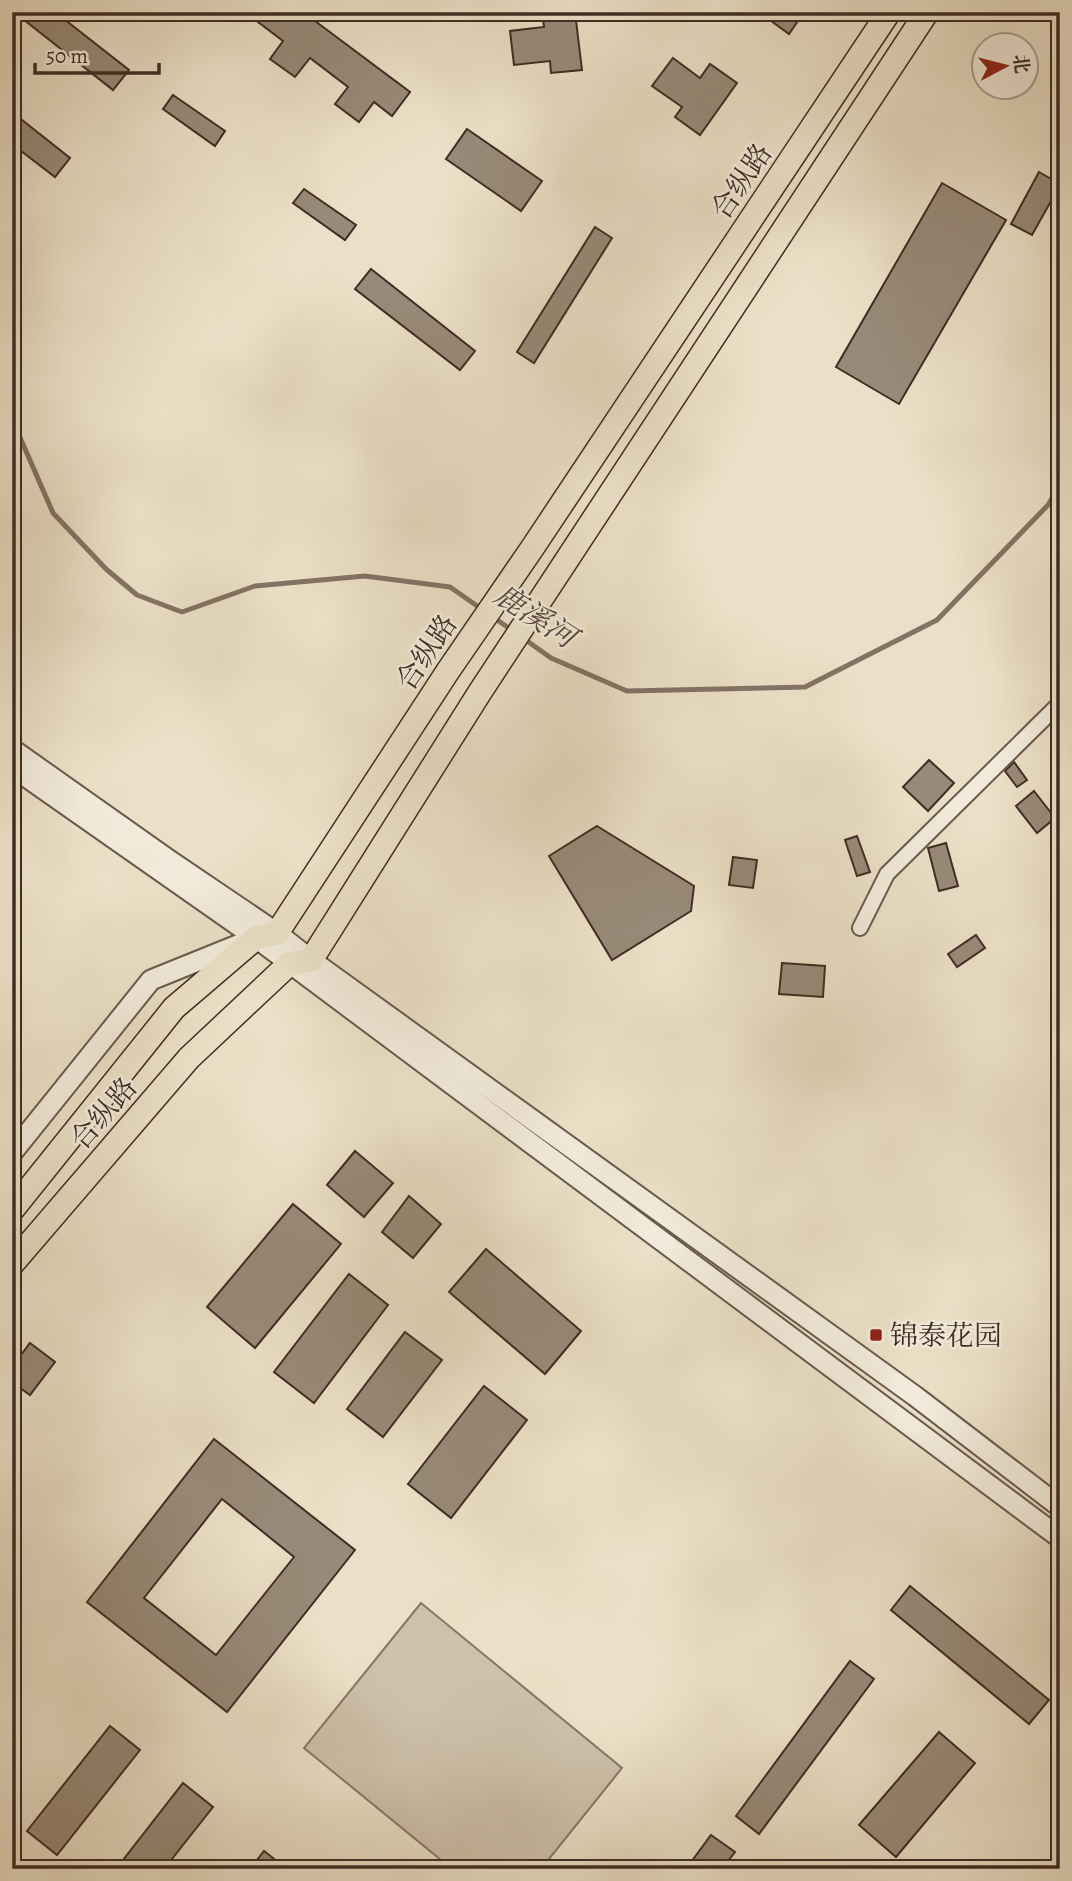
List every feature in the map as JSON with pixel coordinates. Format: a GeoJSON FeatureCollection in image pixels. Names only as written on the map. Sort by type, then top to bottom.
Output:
{"type":"FeatureCollection","features":[{"type":"Feature","properties":{"kind":"main road","name":"合纵路"},"geometry":{"type":"LineString","coordinates":[[12,1210],[174,1008],[266,935],[533,547],[889,12]]}},
{"type":"Feature","properties":{"kind":"main road","name":"合纵路"},"geometry":{"type":"LineString","coordinates":[[12,1265],[189,1058],[300,962],[562,570],[927,12]]}},
{"type":"Feature","properties":{"kind":"street"},"geometry":{"type":"LineString","coordinates":[[860,929],[887,874],[1060,706]]}},
{"type":"Feature","properties":{"kind":"street"},"geometry":{"type":"LineString","coordinates":[[12,749],[169,860],[1060,1538]]}},
{"type":"Feature","properties":{"kind":"street"},"geometry":{"type":"LineString","coordinates":[[12,767],[266,935]]}},
{"type":"Feature","properties":{"kind":"street"},"geometry":{"type":"LineString","coordinates":[[12,1153],[151,980],[266,935]]}},
{"type":"Feature","properties":{"kind":"street"},"geometry":{"type":"LineString","coordinates":[[300,962],[915,1396],[1060,1507]]}},
{"type":"Feature","properties":{"kind":"shaded area"},"geometry":{"type":"Polygon","coordinates":[[[421,1603],[622,1768],[541,1869],[452,1869],[304,1748],[421,1603]]]}},
{"type":"Feature","properties":{"kind":"building"},"geometry":{"type":"Polygon","coordinates":[[[14,12],[55,12],[129,70],[113,90],[14,12]]]}},
{"type":"Feature","properties":{"kind":"building"},"geometry":{"type":"Polygon","coordinates":[[[265,12],[303,12],[410,92],[392,116],[374,102],[359,122],[335,104],[348,87],[310,58],[295,77],[270,59],[283,41],[258,22],[265,12]]]}},
{"type":"Feature","properties":{"kind":"building"},"geometry":{"type":"Polygon","coordinates":[[[542,12],[575,12],[582,70],[551,73],[550,61],[514,65],[510,31],[544,27],[542,12]]]}},
{"type":"Feature","properties":{"kind":"building"},"geometry":{"type":"Polygon","coordinates":[[[759,12],[804,12],[789,34],[759,12]]]}},
{"type":"Feature","properties":{"kind":"building"},"geometry":{"type":"Polygon","coordinates":[[[673,58],[700,78],[710,64],[737,83],[700,135],[675,117],[682,107],[652,86],[673,58]]]}},
{"type":"Feature","properties":{"kind":"building"},"geometry":{"type":"Polygon","coordinates":[[[173,95],[225,131],[215,146],[163,109],[173,95]]]}},
{"type":"Feature","properties":{"kind":"building"},"geometry":{"type":"Polygon","coordinates":[[[12,112],[70,158],[55,177],[12,144],[12,112]]]}},
{"type":"Feature","properties":{"kind":"building"},"geometry":{"type":"Polygon","coordinates":[[[467,129],[542,181],[521,211],[446,159],[467,129]]]}},
{"type":"Feature","properties":{"kind":"building"},"geometry":{"type":"Polygon","coordinates":[[[1039,172],[1060,185],[1032,235],[1011,224],[1039,172]]]}},
{"type":"Feature","properties":{"kind":"building"},"geometry":{"type":"Polygon","coordinates":[[[942,183],[1006,220],[899,404],[836,367],[942,183]]]}},
{"type":"Feature","properties":{"kind":"building"},"geometry":{"type":"Polygon","coordinates":[[[304,189],[356,225],[345,240],[293,203],[304,189]]]}},
{"type":"Feature","properties":{"kind":"building"},"geometry":{"type":"Polygon","coordinates":[[[595,227],[612,238],[534,363],[517,352],[595,227]]]}},
{"type":"Feature","properties":{"kind":"building"},"geometry":{"type":"Polygon","coordinates":[[[371,269],[475,351],[460,370],[355,289],[371,269]]]}},
{"type":"Feature","properties":{"kind":"building"},"geometry":{"type":"Polygon","coordinates":[[[929,760],[954,783],[928,811],[903,787],[929,760]]]}},
{"type":"Feature","properties":{"kind":"building"},"geometry":{"type":"Polygon","coordinates":[[[1014,762],[1027,780],[1017,787],[1005,771],[1014,762]]]}},
{"type":"Feature","properties":{"kind":"building"},"geometry":{"type":"Polygon","coordinates":[[[1034,791],[1055,818],[1037,833],[1016,806],[1034,791]]]}},
{"type":"Feature","properties":{"kind":"building"},"geometry":{"type":"Polygon","coordinates":[[[597,826],[694,886],[691,911],[612,960],[549,856],[597,826]]]}},
{"type":"Feature","properties":{"kind":"building"},"geometry":{"type":"Polygon","coordinates":[[[857,836],[870,872],[857,876],[845,840],[857,836]]]}},
{"type":"Feature","properties":{"kind":"building"},"geometry":{"type":"Polygon","coordinates":[[[946,843],[958,886],[939,891],[928,848],[946,843]]]}},
{"type":"Feature","properties":{"kind":"building"},"geometry":{"type":"Polygon","coordinates":[[[733,857],[757,860],[753,888],[729,885],[733,857]]]}},
{"type":"Feature","properties":{"kind":"building"},"geometry":{"type":"Polygon","coordinates":[[[976,935],[985,948],[957,967],[948,954],[976,935]]]}},
{"type":"Feature","properties":{"kind":"building"},"geometry":{"type":"Polygon","coordinates":[[[782,963],[825,966],[823,997],[779,994],[782,963]]]}},
{"type":"Feature","properties":{"kind":"building"},"geometry":{"type":"Polygon","coordinates":[[[355,1151],[393,1183],[364,1217],[327,1185],[355,1151]]]}},
{"type":"Feature","properties":{"kind":"building"},"geometry":{"type":"Polygon","coordinates":[[[409,1196],[441,1224],[413,1258],[382,1232],[409,1196]]]}},
{"type":"Feature","properties":{"kind":"building"},"geometry":{"type":"Polygon","coordinates":[[[293,1204],[341,1244],[255,1348],[207,1307],[293,1204]]]}},
{"type":"Feature","properties":{"kind":"building"},"geometry":{"type":"Polygon","coordinates":[[[486,1249],[581,1331],[545,1374],[449,1292],[486,1249]]]}},
{"type":"Feature","properties":{"kind":"building"},"geometry":{"type":"Polygon","coordinates":[[[349,1274],[388,1305],[314,1403],[274,1372],[349,1274]]]}},
{"type":"Feature","properties":{"kind":"building"},"geometry":{"type":"Polygon","coordinates":[[[405,1332],[442,1360],[383,1437],[347,1409],[405,1332]]]}},
{"type":"Feature","properties":{"kind":"building"},"geometry":{"type":"Polygon","coordinates":[[[30,1343],[55,1362],[30,1395],[12,1382],[12,1367],[30,1343]]]}},
{"type":"Feature","properties":{"kind":"building"},"geometry":{"type":"Polygon","coordinates":[[[484,1386],[527,1420],[451,1518],[408,1484],[484,1386]]]}},
{"type":"Feature","properties":{"kind":"building"},"geometry":{"type":"Polygon","coordinates":[[[214,1439],[355,1550],[227,1712],[87,1602],[214,1439]],[[222,1499],[144,1598],[216,1655],[294,1557],[222,1499]]]}},
{"type":"Feature","properties":{"kind":"building"},"geometry":{"type":"Polygon","coordinates":[[[910,1586],[1049,1700],[1029,1724],[891,1610],[910,1586]]]}},
{"type":"Feature","properties":{"kind":"building"},"geometry":{"type":"Polygon","coordinates":[[[850,1661],[874,1679],[759,1834],[736,1816],[850,1661]]]}},
{"type":"Feature","properties":{"kind":"building"},"geometry":{"type":"Polygon","coordinates":[[[110,1726],[140,1750],[57,1855],[27,1831],[110,1726]]]}},
{"type":"Feature","properties":{"kind":"building"},"geometry":{"type":"Polygon","coordinates":[[[939,1732],[975,1763],[896,1857],[859,1825],[939,1732]]]}},
{"type":"Feature","properties":{"kind":"building"},"geometry":{"type":"Polygon","coordinates":[[[183,1783],[213,1807],[164,1869],[116,1869],[183,1783]]]}},
{"type":"Feature","properties":{"kind":"building"},"geometry":{"type":"Polygon","coordinates":[[[711,1835],[735,1852],[722,1869],[686,1869],[711,1835]]]}},
{"type":"Feature","properties":{"kind":"building"},"geometry":{"type":"Polygon","coordinates":[[[264,1851],[287,1869],[250,1869],[264,1851]]]}},
{"type":"Feature","properties":{"kind":"waterway","name":"鹿溪河"},"geometry":{"type":"LineString","coordinates":[[12,419],[53,513],[106,569],[137,595],[182,612],[255,586],[365,576],[450,587],[483,610]]}},
{"type":"Feature","properties":{"kind":"waterway","name":"鹿溪河"},"geometry":{"type":"LineString","coordinates":[[523,638],[551,658],[627,691],[805,687],[937,620],[1048,505],[1060,485]]}},
{"type":"Feature","properties":{"kind":"waterway","name":"鹿溪河"},"geometry":{"type":"LineString","coordinates":[[491,616],[515,632]]}},
{"type":"Feature","properties":{"kind":"place","name":"锦泰花园"},"geometry":{"type":"Point","coordinates":[876,1335]}}]}
